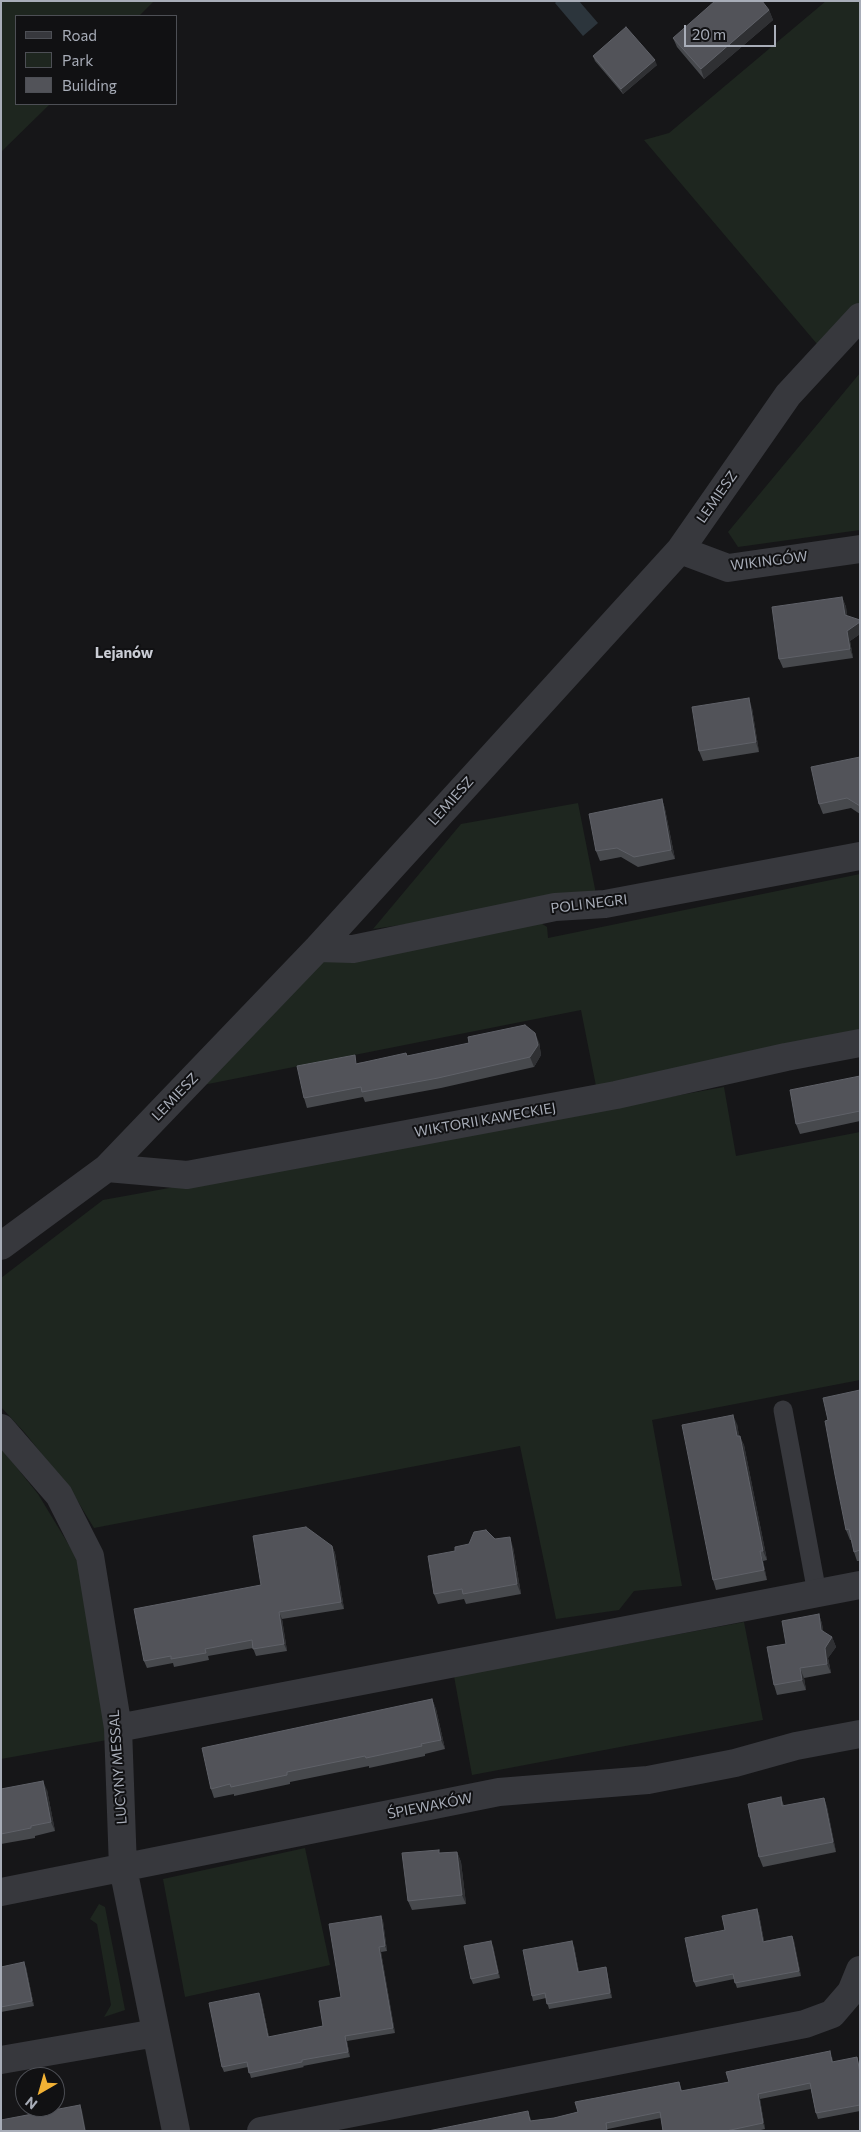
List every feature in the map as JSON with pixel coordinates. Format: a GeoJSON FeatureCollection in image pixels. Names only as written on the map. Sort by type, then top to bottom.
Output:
{"type":"FeatureCollection","features":[{"type":"Feature","properties":{"kind":"street","name":"LEMIESZ"},"geometry":{"type":"LineString","coordinates":[[1,1246],[107,1168],[318,948],[680,550],[788,394],[860,318]]}},
{"type":"Feature","properties":{"kind":"street","name":"WIKINGÓW"},"geometry":{"type":"LineString","coordinates":[[680,550],[728,568],[860,550]]}},
{"type":"Feature","properties":{"kind":"street","name":"POLI NEGRI"},"geometry":{"type":"LineString","coordinates":[[318,948],[353,949],[555,907],[614,902],[860,856]]}},
{"type":"Feature","properties":{"kind":"street","name":"WIKTORII KAWECKIEJ"},"geometry":{"type":"LineString","coordinates":[[107,1168],[187,1175],[616,1095],[786,1057],[860,1043]]}},
{"type":"Feature","properties":{"kind":"street","name":"LUCYNY MESSAL"},"geometry":{"type":"LineString","coordinates":[[1,1428],[59,1495],[90,1556],[118,1728],[123,1868],[176,2131]]}},
{"type":"Feature","properties":{"kind":"street"},"geometry":{"type":"LineString","coordinates":[[118,1728],[860,1585]]}},
{"type":"Feature","properties":{"kind":"street","name":"ŚPIEWAKÓW"},"geometry":{"type":"LineString","coordinates":[[1,1892],[499,1792],[648,1780],[735,1763],[796,1746],[860,1734]]}},
{"type":"Feature","properties":{"kind":"street"},"geometry":{"type":"LineString","coordinates":[[261,2131],[805,2024],[832,2014],[851,1992],[860,1970]]}},
{"type":"Feature","properties":{"kind":"street"},"geometry":{"type":"LineString","coordinates":[[1,2060],[156,2033]]}},
{"type":"Feature","properties":{"kind":"lane"},"geometry":{"type":"LineString","coordinates":[[783,1410],[817,1593]]}},
{"type":"Feature","properties":{"kind":"green space"},"geometry":{"type":"Polygon","coordinates":[[[1,1],[154,1],[140,15],[15,15],[15,105],[49,105],[1,152],[1,1]]]}},
{"type":"Feature","properties":{"kind":"green space"},"geometry":{"type":"Polygon","coordinates":[[[826,1],[860,1],[860,306],[823,351],[644,140],[669,133],[826,1]]]}},
{"type":"Feature","properties":{"kind":"green space"},"geometry":{"type":"Polygon","coordinates":[[[860,373],[860,530],[738,547],[728,532],[860,373]]]}},
{"type":"Feature","properties":{"kind":"green space"},"geometry":{"type":"Polygon","coordinates":[[[578,803],[596,894],[532,906],[373,929],[461,824],[578,803]]]}},
{"type":"Feature","properties":{"kind":"green space"},"geometry":{"type":"Polygon","coordinates":[[[860,874],[860,1032],[596,1086],[581,1010],[198,1086],[317,963],[536,920],[547,927],[548,938],[860,874]]]}},
{"type":"Feature","properties":{"kind":"green space"},"geometry":{"type":"Polygon","coordinates":[[[724,1087],[736,1156],[860,1132],[860,1380],[652,1420],[682,1586],[634,1591],[619,1610],[556,1619],[520,1446],[94,1528],[72,1492],[25,1433],[1,1407],[1,1278],[103,1200],[724,1087]]]}},
{"type":"Feature","properties":{"kind":"green space"},"geometry":{"type":"Polygon","coordinates":[[[1,1448],[38,1494],[81,1565],[107,1740],[1,1759],[1,1448]]]}},
{"type":"Feature","properties":{"kind":"green space"},"geometry":{"type":"Polygon","coordinates":[[[744,1622],[763,1720],[472,1775],[454,1676],[744,1622]]]}},
{"type":"Feature","properties":{"kind":"green space"},"geometry":{"type":"Polygon","coordinates":[[[305,1848],[330,1965],[185,1997],[163,1879],[305,1848]]]}},
{"type":"Feature","properties":{"kind":"green space"},"geometry":{"type":"Polygon","coordinates":[[[99,1904],[105,1907],[125,2010],[104,2017],[111,2005],[97,1924],[90,1919],[99,1904]]]}},
{"type":"Feature","properties":{"kind":"shaded area"},"geometry":{"type":"Polygon","coordinates":[[[557,1],[579,1],[598,23],[583,36],[555,3],[557,1]]]}},
{"type":"Feature","properties":{"kind":"building"},"geometry":{"type":"Polygon","coordinates":[[[715,1],[762,1],[769,10],[701,69],[673,38],[715,1]]]}},
{"type":"Feature","properties":{"kind":"building"},"geometry":{"type":"Polygon","coordinates":[[[626,27],[655,60],[621,89],[593,56],[626,27]]]}},
{"type":"Feature","properties":{"kind":"building"},"geometry":{"type":"Polygon","coordinates":[[[842,597],[845,615],[860,620],[860,622],[847,631],[850,649],[779,659],[772,607],[842,597]]]}},
{"type":"Feature","properties":{"kind":"building"},"geometry":{"type":"Polygon","coordinates":[[[749,698],[756,742],[699,751],[692,707],[749,698]]]}},
{"type":"Feature","properties":{"kind":"building"},"geometry":{"type":"Polygon","coordinates":[[[860,757],[860,806],[847,798],[819,804],[811,767],[860,757]]]}},
{"type":"Feature","properties":{"kind":"building"},"geometry":{"type":"Polygon","coordinates":[[[662,799],[671,850],[634,857],[617,848],[596,851],[589,814],[662,799]]]}},
{"type":"Feature","properties":{"kind":"building"},"geometry":{"type":"Polygon","coordinates":[[[525,1025],[535,1033],[538,1045],[530,1057],[438,1078],[362,1092],[361,1087],[304,1098],[297,1066],[355,1055],[356,1064],[406,1053],[407,1056],[469,1043],[468,1037],[525,1025]]]}},
{"type":"Feature","properties":{"kind":"building"},"geometry":{"type":"Polygon","coordinates":[[[860,1076],[860,1111],[796,1124],[790,1090],[860,1076]]]}},
{"type":"Feature","properties":{"kind":"building"},"geometry":{"type":"Polygon","coordinates":[[[860,1390],[860,1550],[854,1552],[849,1529],[846,1530],[825,1421],[828,1420],[823,1398],[860,1390]]]}},
{"type":"Feature","properties":{"kind":"building"},"geometry":{"type":"Polygon","coordinates":[[[733,1415],[737,1436],[740,1436],[763,1551],[760,1551],[764,1570],[713,1580],[682,1425],[733,1415]]]}},
{"type":"Feature","properties":{"kind":"building"},"geometry":{"type":"Polygon","coordinates":[[[306,1527],[332,1546],[341,1602],[279,1612],[284,1644],[253,1649],[252,1640],[205,1649],[206,1653],[171,1659],[171,1656],[144,1661],[134,1609],[261,1585],[253,1536],[306,1527]]]}},
{"type":"Feature","properties":{"kind":"building"},"geometry":{"type":"Polygon","coordinates":[[[486,1530],[495,1539],[510,1537],[517,1584],[463,1594],[462,1589],[434,1594],[428,1556],[455,1551],[455,1547],[469,1544],[474,1532],[486,1530]]]}},
{"type":"Feature","properties":{"kind":"building"},"geometry":{"type":"Polygon","coordinates":[[[819,1614],[821,1630],[832,1637],[825,1648],[827,1664],[800,1668],[802,1680],[774,1685],[767,1647],[786,1644],[782,1621],[819,1614]]]}},
{"type":"Feature","properties":{"kind":"building"},"geometry":{"type":"Polygon","coordinates":[[[432,1699],[441,1740],[366,1758],[365,1756],[287,1772],[287,1775],[231,1787],[230,1784],[211,1789],[202,1748],[432,1699]]]}},
{"type":"Feature","properties":{"kind":"building"},"geometry":{"type":"Polygon","coordinates":[[[43,1781],[51,1822],[1,1834],[1,1789],[43,1781]]]}},
{"type":"Feature","properties":{"kind":"building"},"geometry":{"type":"Polygon","coordinates":[[[781,1797],[782,1806],[824,1798],[833,1842],[759,1857],[748,1804],[781,1797]]]}},
{"type":"Feature","properties":{"kind":"building"},"geometry":{"type":"Polygon","coordinates":[[[439,1850],[439,1853],[457,1852],[462,1895],[408,1901],[402,1853],[439,1850]]]}},
{"type":"Feature","properties":{"kind":"building"},"geometry":{"type":"Polygon","coordinates":[[[757,1909],[763,1942],[792,1936],[799,1971],[735,1983],[733,1974],[694,1982],[685,1938],[725,1930],[722,1916],[757,1909]]]}},
{"type":"Feature","properties":{"kind":"building"},"geometry":{"type":"Polygon","coordinates":[[[381,1916],[385,1946],[379,1947],[393,2028],[345,2036],[348,2052],[302,2060],[302,2062],[249,2073],[247,2062],[222,2067],[209,2003],[259,1993],[268,2037],[323,2026],[319,2001],[341,1997],[329,1924],[381,1916]]]}},
{"type":"Feature","properties":{"kind":"building"},"geometry":{"type":"Polygon","coordinates":[[[491,1941],[498,1973],[471,1979],[464,1946],[491,1941]]]}},
{"type":"Feature","properties":{"kind":"building"},"geometry":{"type":"Polygon","coordinates":[[[572,1941],[578,1972],[606,1967],[610,1993],[547,2004],[545,1993],[532,1996],[523,1950],[572,1941]]]}},
{"type":"Feature","properties":{"kind":"building"},"geometry":{"type":"Polygon","coordinates":[[[24,1962],[32,2001],[1,2007],[1,1967],[24,1962]]]}},
{"type":"Feature","properties":{"kind":"building"},"geometry":{"type":"Polygon","coordinates":[[[830,2051],[832,2062],[857,2057],[860,2073],[860,2105],[816,2113],[810,2083],[758,2094],[763,2123],[726,2131],[663,2131],[660,2112],[606,2123],[607,2131],[428,2131],[528,2111],[530,2121],[554,2118],[578,2112],[575,2102],[679,2082],[681,2091],[729,2082],[726,2072],[830,2051]]]}},
{"type":"Feature","properties":{"kind":"building"},"geometry":{"type":"Polygon","coordinates":[[[80,2105],[85,2131],[1,2131],[1,2120],[17,2117],[65,2117],[65,2108],[80,2105]]]}},
{"type":"Feature","properties":{"kind":"district","name":"Lejanów"},"geometry":{"type":"Point","coordinates":[124,653]}}]}
